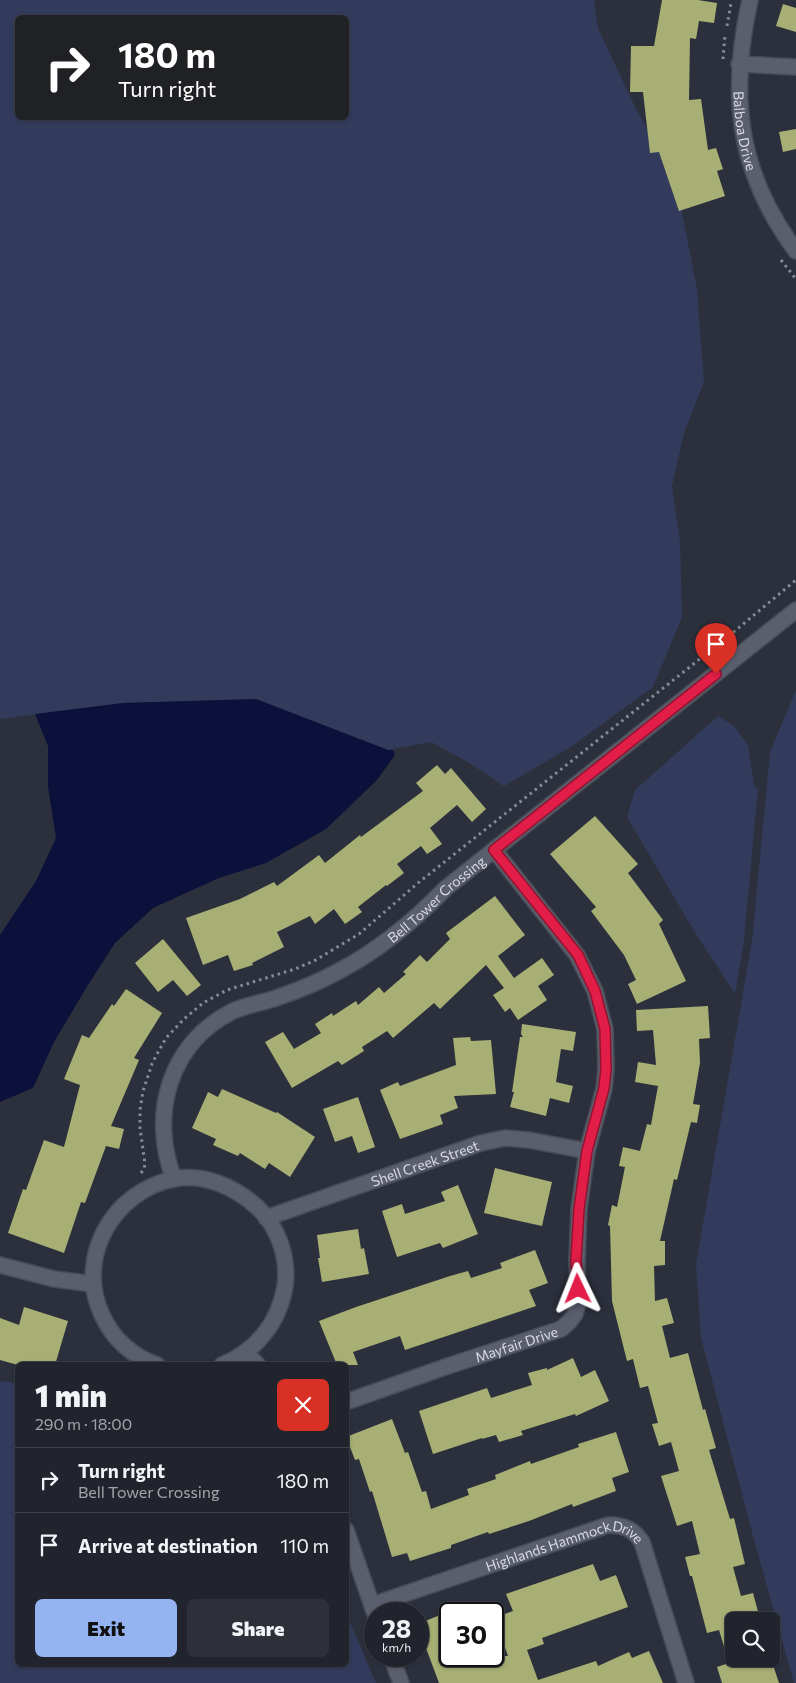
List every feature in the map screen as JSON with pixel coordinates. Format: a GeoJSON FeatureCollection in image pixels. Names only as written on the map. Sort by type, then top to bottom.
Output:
{"type":"FeatureCollection","features":[{"type":"Feature","properties":{"kind":"street","name":"Balboa Drive"},"geometry":{"type":"LineString","coordinates":[[750,0],[742,35],[739,64],[740,116],[749,158],[765,200],[796,251]]}},
{"type":"Feature","properties":{"kind":"street"},"geometry":{"type":"LineString","coordinates":[[739,64],[796,67]]}},
{"type":"Feature","properties":{"kind":"street","name":"Bell Tower Crossing"},"geometry":{"type":"LineString","coordinates":[[174,1179],[164,1146],[165,1101],[171,1079],[180,1059],[200,1034],[216,1020],[235,1010],[277,998],[319,981],[359,959],[402,929],[446,888],[796,610]]}},
{"type":"Feature","properties":{"kind":"street","name":"Mayfair Drive"},"geometry":{"type":"LineString","coordinates":[[349,1401],[561,1329],[575,1314],[578,1304],[576,1260],[579,1209],[587,1151],[604,1088],[606,1069],[605,1029],[595,991],[587,973],[566,939],[494,850]]}},
{"type":"Feature","properties":{"kind":"street","name":"Shell Creek Street"},"geometry":{"type":"LineString","coordinates":[[266,1218],[481,1143],[505,1138],[529,1140],[587,1151]]}},
{"type":"Feature","properties":{"kind":"street"},"geometry":{"type":"LineString","coordinates":[[150,1362],[136,1355],[114,1335],[99,1309],[93,1284],[93,1264],[96,1250],[108,1222],[130,1199],[151,1186],[174,1179],[206,1180],[236,1190],[249,1200],[266,1218],[278,1237],[283,1252],[286,1267],[285,1283],[280,1306],[270,1326],[261,1339],[246,1352],[228,1362]]}},
{"type":"Feature","properties":{"kind":"street"},"geometry":{"type":"LineString","coordinates":[[0,1265],[54,1279],[93,1284]]}},
{"type":"Feature","properties":{"kind":"street"},"geometry":{"type":"LineString","coordinates":[[246,1352],[255,1362]]}},
{"type":"Feature","properties":{"kind":"street","name":"Highlands Hammock Drive"},"geometry":{"type":"LineString","coordinates":[[393,1602],[608,1525],[618,1525],[628,1528],[637,1534],[642,1542],[686,1683]]}},
{"type":"Feature","properties":{"kind":"street"},"geometry":{"type":"LineString","coordinates":[[349,1539],[371,1602]]}},
{"type":"Feature","properties":{"kind":"street"},"geometry":{"type":"LineString","coordinates":[[395,1667],[401,1683]]}},
{"type":"Feature","properties":{"kind":"path"},"geometry":{"type":"LineString","coordinates":[[134,1177],[144,1169],[146,1164],[140,1128],[140,1110],[148,1074],[166,1038],[184,1019],[203,1003],[227,990],[295,969],[314,961],[359,934],[418,883],[730,635],[796,580]]}},
{"type":"Feature","properties":{"kind":"shaded area"},"geometry":{"type":"Polygon","coordinates":[[[0,0],[594,0],[598,28],[636,109],[675,177],[697,289],[704,382],[684,433],[672,486],[680,542],[682,617],[653,687],[571,747],[504,786],[471,764],[431,742],[388,750],[256,699],[123,703],[0,719],[0,0]]]}},
{"type":"Feature","properties":{"kind":"shaded area"},"geometry":{"type":"Polygon","coordinates":[[[796,690],[796,1683],[794,1683],[780,1633],[780,1612],[774,1612],[701,1338],[696,1264],[752,941],[770,752],[796,690]]]}},
{"type":"Feature","properties":{"kind":"shaded area"},"geometry":{"type":"Polygon","coordinates":[[[256,699],[388,750],[393,750],[395,755],[377,780],[326,829],[266,863],[219,878],[153,908],[115,943],[54,1042],[33,1088],[0,1102],[0,935],[36,881],[56,838],[48,787],[48,746],[35,714],[123,703],[256,699]]]}},
{"type":"Feature","properties":{"kind":"shaded area"},"geometry":{"type":"Polygon","coordinates":[[[718,716],[734,726],[748,745],[754,786],[758,789],[744,940],[735,994],[694,931],[627,817],[635,790],[718,716]]]}},
{"type":"Feature","properties":{"kind":"shaded area"},"geometry":{"type":"Polygon","coordinates":[[[0,1381],[15,1383],[15,1667],[349,1667],[349,1620],[364,1655],[364,1667],[369,1667],[376,1683],[0,1683],[0,1381]]]}},
{"type":"Feature","properties":{"kind":"building"},"geometry":{"type":"Polygon","coordinates":[[[662,0],[698,0],[717,3],[714,23],[699,21],[696,39],[690,38],[689,100],[701,99],[708,150],[716,148],[723,169],[717,171],[725,196],[679,211],[659,152],[650,153],[643,92],[630,92],[631,46],[654,46],[662,0]]]}},
{"type":"Feature","properties":{"kind":"building"},"geometry":{"type":"Polygon","coordinates":[[[783,4],[796,8],[796,32],[776,26],[783,4]]]}},
{"type":"Feature","properties":{"kind":"building"},"geometry":{"type":"Polygon","coordinates":[[[796,129],[796,149],[783,152],[779,132],[796,129]]]}},
{"type":"Feature","properties":{"kind":"building"},"geometry":{"type":"Polygon","coordinates":[[[437,765],[445,774],[451,768],[486,809],[472,822],[457,805],[430,828],[442,844],[427,854],[421,846],[397,864],[404,873],[358,907],[362,912],[345,924],[334,909],[315,924],[310,916],[277,932],[284,947],[252,963],[253,965],[234,971],[228,955],[203,965],[186,918],[240,899],[274,882],[277,886],[319,855],[325,863],[360,835],[361,837],[423,791],[416,783],[437,765]]]}},
{"type":"Feature","properties":{"kind":"building"},"geometry":{"type":"Polygon","coordinates":[[[595,816],[638,864],[628,873],[663,920],[659,924],[686,981],[637,1004],[628,984],[636,980],[624,955],[591,911],[596,907],[550,854],[595,816]]]}},
{"type":"Feature","properties":{"kind":"building"},"geometry":{"type":"Polygon","coordinates":[[[495,896],[525,935],[498,956],[514,978],[542,958],[554,975],[538,986],[547,1000],[518,1020],[510,1008],[505,1012],[493,995],[504,988],[486,965],[440,1009],[434,1003],[393,1038],[387,1031],[362,1047],[364,1051],[342,1065],[338,1061],[292,1088],[265,1042],[283,1032],[294,1049],[321,1033],[315,1024],[332,1013],[333,1016],[356,1001],[358,1005],[379,987],[384,993],[406,974],[403,972],[420,955],[427,962],[450,939],[446,933],[495,896]]]}},
{"type":"Feature","properties":{"kind":"building"},"geometry":{"type":"Polygon","coordinates":[[[163,939],[201,985],[187,996],[173,980],[158,992],[135,963],[163,939]]]}},
{"type":"Feature","properties":{"kind":"building"},"geometry":{"type":"Polygon","coordinates":[[[126,989],[162,1013],[134,1058],[139,1060],[111,1126],[124,1129],[119,1149],[106,1146],[85,1203],[81,1202],[64,1253],[8,1233],[23,1189],[26,1190],[44,1140],[64,1147],[80,1085],[64,1079],[82,1035],[89,1038],[112,1004],[114,1006],[126,989]]]}},
{"type":"Feature","properties":{"kind":"building"},"geometry":{"type":"Polygon","coordinates":[[[708,1006],[710,1038],[699,1039],[700,1063],[693,1104],[700,1105],[697,1123],[691,1122],[677,1180],[674,1179],[660,1241],[665,1241],[665,1265],[654,1266],[655,1301],[667,1298],[674,1323],[662,1326],[670,1358],[688,1353],[703,1410],[705,1409],[716,1448],[709,1450],[730,1519],[734,1518],[745,1564],[733,1567],[741,1596],[753,1593],[758,1612],[725,1612],[725,1650],[719,1630],[707,1633],[685,1557],[700,1554],[692,1521],[677,1526],[661,1476],[679,1471],[671,1442],[659,1446],[652,1424],[658,1423],[648,1386],[640,1388],[633,1359],[627,1361],[612,1301],[610,1226],[608,1225],[612,1205],[617,1207],[625,1167],[619,1166],[623,1147],[640,1151],[647,1124],[651,1125],[658,1086],[635,1082],[638,1062],[656,1065],[653,1030],[637,1031],[636,1010],[708,1006]]]}},
{"type":"Feature","properties":{"kind":"building"},"geometry":{"type":"Polygon","coordinates":[[[522,1024],[576,1032],[573,1051],[561,1049],[556,1082],[573,1086],[569,1103],[550,1098],[546,1116],[510,1107],[514,1092],[512,1092],[520,1037],[523,1037],[521,1034],[522,1024]]]}},
{"type":"Feature","properties":{"kind":"building"},"geometry":{"type":"Polygon","coordinates":[[[470,1037],[471,1041],[491,1040],[496,1094],[454,1096],[458,1108],[440,1115],[443,1124],[400,1139],[380,1090],[398,1082],[400,1086],[456,1065],[453,1038],[470,1037]]]}},
{"type":"Feature","properties":{"kind":"building"},"geometry":{"type":"Polygon","coordinates":[[[222,1089],[277,1112],[315,1137],[290,1177],[269,1163],[265,1169],[240,1153],[238,1156],[213,1145],[216,1139],[192,1128],[208,1092],[218,1097],[222,1089]]]}},
{"type":"Feature","properties":{"kind":"building"},"geometry":{"type":"Polygon","coordinates":[[[358,1097],[375,1147],[358,1153],[352,1136],[335,1142],[323,1109],[358,1097]]]}},
{"type":"Feature","properties":{"kind":"building"},"geometry":{"type":"Polygon","coordinates":[[[495,1168],[552,1182],[542,1226],[484,1213],[495,1168]]]}},
{"type":"Feature","properties":{"kind":"building"},"geometry":{"type":"Polygon","coordinates":[[[458,1185],[478,1234],[443,1248],[440,1243],[397,1257],[382,1211],[402,1204],[405,1214],[445,1201],[441,1192],[458,1185]]]}},
{"type":"Feature","properties":{"kind":"building"},"geometry":{"type":"Polygon","coordinates":[[[358,1229],[361,1249],[364,1248],[369,1274],[322,1282],[317,1235],[358,1229]]]}},
{"type":"Feature","properties":{"kind":"building"},"geometry":{"type":"Polygon","coordinates":[[[535,1250],[548,1283],[529,1290],[536,1306],[405,1350],[400,1336],[353,1352],[358,1365],[349,1365],[349,1362],[336,1362],[319,1321],[450,1276],[468,1271],[471,1278],[502,1268],[500,1263],[535,1250]]]}},
{"type":"Feature","properties":{"kind":"building"},"geometry":{"type":"Polygon","coordinates":[[[24,1307],[68,1321],[56,1362],[15,1362],[15,1364],[0,1360],[0,1318],[19,1325],[24,1307]]]}},
{"type":"Feature","properties":{"kind":"building"},"geometry":{"type":"Polygon","coordinates":[[[573,1358],[581,1377],[595,1370],[609,1401],[576,1416],[575,1414],[521,1431],[523,1435],[499,1442],[496,1435],[433,1454],[419,1411],[487,1388],[491,1398],[532,1385],[528,1373],[547,1368],[547,1370],[573,1358]]]}},
{"type":"Feature","properties":{"kind":"building"},"geometry":{"type":"Polygon","coordinates":[[[392,1419],[405,1453],[408,1452],[422,1492],[426,1491],[431,1509],[469,1495],[467,1489],[496,1479],[495,1475],[530,1461],[531,1464],[579,1447],[578,1444],[616,1432],[629,1472],[612,1478],[616,1491],[573,1507],[572,1504],[489,1534],[488,1532],[451,1545],[451,1548],[410,1561],[407,1553],[392,1557],[372,1491],[370,1492],[359,1459],[355,1460],[349,1445],[349,1436],[392,1419]]]}},
{"type":"Feature","properties":{"kind":"building"},"geometry":{"type":"Polygon","coordinates":[[[593,1564],[600,1581],[616,1575],[628,1607],[542,1638],[544,1644],[527,1650],[538,1680],[596,1661],[598,1666],[629,1652],[632,1658],[649,1651],[663,1683],[439,1683],[429,1656],[429,1620],[439,1615],[439,1667],[504,1667],[504,1656],[508,1656],[504,1645],[504,1614],[513,1611],[506,1594],[593,1564]]]}},
{"type":"Feature","properties":{"kind":"building"},"geometry":{"type":"Polygon","coordinates":[[[725,1664],[725,1667],[774,1667],[779,1683],[722,1683],[717,1667],[725,1664]]]}},
{"type":"Feature","properties":{"kind":"route"},"geometry":{"type":"LineString","coordinates":[[578,1289],[576,1260],[579,1209],[587,1151],[604,1088],[606,1069],[605,1029],[595,991],[578,955],[494,850],[716,674]]}}]}
